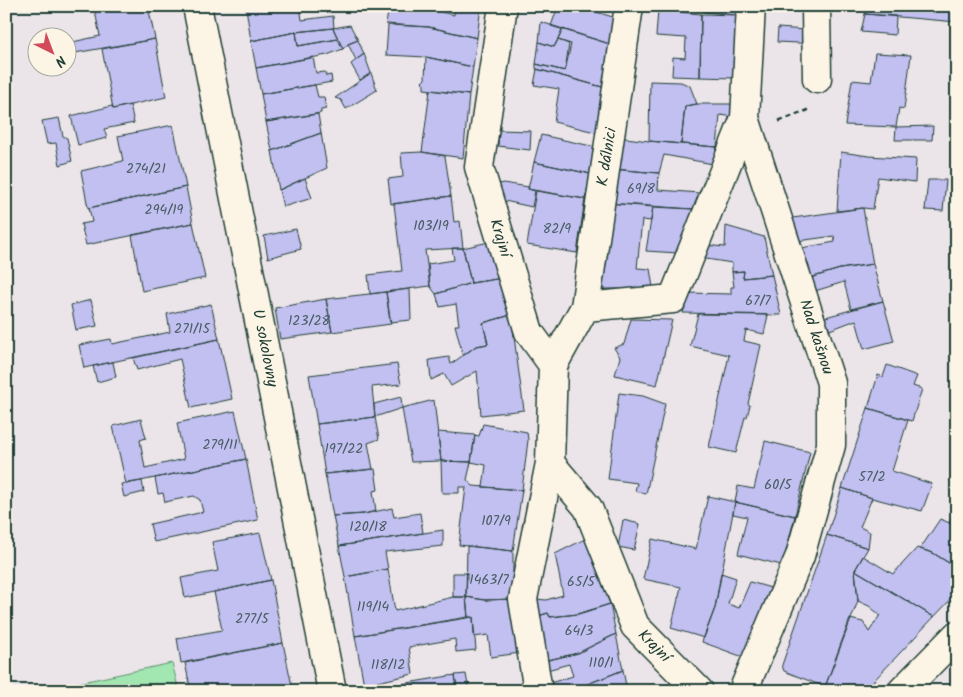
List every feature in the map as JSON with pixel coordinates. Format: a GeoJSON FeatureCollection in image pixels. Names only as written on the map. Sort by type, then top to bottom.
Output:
{"type":"FeatureCollection","features":[{"type":"Feature","properties":{"kind":"street","name":"U sokolovny"},"geometry":{"type":"LineString","coordinates":[[197,6],[332,691]]}},
{"type":"Feature","properties":{"kind":"street","name":"Krajní"},"geometry":{"type":"LineString","coordinates":[[503,6],[479,167],[529,332],[553,365]]}},
{"type":"Feature","properties":{"kind":"street","name":"K dálnici"},"geometry":{"type":"LineString","coordinates":[[553,365],[584,307],[629,6]]}},
{"type":"Feature","properties":{"kind":"street","name":"Nad kašnou"},"geometry":{"type":"LineString","coordinates":[[743,691],[800,556],[831,446],[832,383],[748,125],[751,6]]}},
{"type":"Feature","properties":{"kind":"street"},"geometry":{"type":"LineString","coordinates":[[816,6],[817,79]]}},
{"type":"Feature","properties":{"kind":"street"},"geometry":{"type":"LineString","coordinates":[[584,307],[673,299],[748,125]]}},
{"type":"Feature","properties":{"kind":"street"},"geometry":{"type":"LineString","coordinates":[[538,691],[523,599],[550,463],[553,365]]}},
{"type":"Feature","properties":{"kind":"street","name":"Krajní"},"geometry":{"type":"LineString","coordinates":[[550,463],[588,508],[635,626],[698,691]]}},
{"type":"Feature","properties":{"kind":"street"},"geometry":{"type":"LineString","coordinates":[[902,691],[957,635]]}},
{"type":"Feature","properties":{"kind":"path"},"geometry":{"type":"LineString","coordinates":[[748,125],[815,108],[817,79]]}},
{"type":"Feature","properties":{"kind":"green space"},"geometry":{"type":"Polygon","coordinates":[[[172,663],[179,691],[40,691],[172,663]]]}},
{"type":"Feature","properties":{"kind":"building"},"geometry":{"type":"Polygon","coordinates":[[[94,6],[148,6],[155,39],[78,52],[78,41],[100,36],[94,6]]]}},
{"type":"Feature","properties":{"kind":"building"},"geometry":{"type":"Polygon","coordinates":[[[253,6],[300,6],[302,20],[333,16],[334,28],[296,32],[251,41],[246,8],[253,6]]]}},
{"type":"Feature","properties":{"kind":"building"},"geometry":{"type":"Polygon","coordinates":[[[455,6],[481,6],[477,38],[429,27],[386,24],[389,7],[424,8],[454,15],[455,6]]]}},
{"type":"Feature","properties":{"kind":"building"},"geometry":{"type":"Polygon","coordinates":[[[558,6],[577,6],[616,18],[613,45],[551,26],[558,6]]]}},
{"type":"Feature","properties":{"kind":"building"},"geometry":{"type":"Polygon","coordinates":[[[660,6],[705,6],[705,8],[660,6]]]}},
{"type":"Feature","properties":{"kind":"building"},"geometry":{"type":"Polygon","coordinates":[[[705,6],[738,6],[737,15],[704,12],[705,6]]]}},
{"type":"Feature","properties":{"kind":"building"},"geometry":{"type":"Polygon","coordinates":[[[866,6],[957,6],[957,22],[865,14],[866,6]]]}},
{"type":"Feature","properties":{"kind":"building"},"geometry":{"type":"Polygon","coordinates":[[[658,10],[701,14],[700,77],[672,76],[673,57],[685,58],[686,38],[656,36],[658,10]]]}},
{"type":"Feature","properties":{"kind":"building"},"geometry":{"type":"Polygon","coordinates":[[[701,14],[737,15],[735,78],[700,77],[701,14]]]}},
{"type":"Feature","properties":{"kind":"building"},"geometry":{"type":"Polygon","coordinates":[[[865,14],[896,16],[895,35],[861,32],[865,14]]]}},
{"type":"Feature","properties":{"kind":"building"},"geometry":{"type":"Polygon","coordinates":[[[541,22],[563,29],[554,47],[539,42],[541,22]]]}},
{"type":"Feature","properties":{"kind":"building"},"geometry":{"type":"Polygon","coordinates":[[[350,25],[358,40],[348,44],[343,49],[333,28],[350,25]]]}},
{"type":"Feature","properties":{"kind":"building"},"geometry":{"type":"Polygon","coordinates":[[[388,25],[429,27],[477,38],[473,67],[426,57],[386,55],[388,25]]]}},
{"type":"Feature","properties":{"kind":"building"},"geometry":{"type":"Polygon","coordinates":[[[333,28],[338,39],[298,46],[296,32],[333,28]]]}},
{"type":"Feature","properties":{"kind":"building"},"geometry":{"type":"Polygon","coordinates":[[[778,28],[819,31],[818,44],[777,42],[778,28]]]}},
{"type":"Feature","properties":{"kind":"building"},"geometry":{"type":"Polygon","coordinates":[[[563,29],[613,45],[606,88],[536,69],[536,64],[565,71],[571,44],[558,40],[563,29]]]}},
{"type":"Feature","properties":{"kind":"building"},"geometry":{"type":"Polygon","coordinates":[[[296,32],[298,46],[338,39],[343,49],[327,55],[256,68],[251,41],[296,32]]]}},
{"type":"Feature","properties":{"kind":"building"},"geometry":{"type":"Polygon","coordinates":[[[155,39],[166,97],[113,109],[102,49],[155,39]]]}},
{"type":"Feature","properties":{"kind":"building"},"geometry":{"type":"Polygon","coordinates":[[[358,40],[364,54],[356,60],[348,44],[358,40]]]}},
{"type":"Feature","properties":{"kind":"building"},"geometry":{"type":"Polygon","coordinates":[[[558,40],[569,44],[565,71],[536,64],[539,42],[554,47],[558,40]]]}},
{"type":"Feature","properties":{"kind":"building"},"geometry":{"type":"Polygon","coordinates":[[[875,53],[911,55],[904,109],[899,108],[896,127],[845,125],[852,80],[871,82],[875,53]]]}},
{"type":"Feature","properties":{"kind":"building"},"geometry":{"type":"Polygon","coordinates":[[[364,54],[371,73],[360,80],[351,64],[364,54]]]}},
{"type":"Feature","properties":{"kind":"building"},"geometry":{"type":"Polygon","coordinates":[[[313,57],[316,73],[325,72],[326,76],[331,75],[332,82],[261,94],[256,68],[313,57]]]}},
{"type":"Feature","properties":{"kind":"building"},"geometry":{"type":"Polygon","coordinates":[[[426,57],[473,67],[469,95],[424,89],[422,82],[425,79],[426,57]]]}},
{"type":"Feature","properties":{"kind":"building"},"geometry":{"type":"Polygon","coordinates":[[[537,69],[606,88],[599,133],[554,122],[559,89],[534,85],[537,69]]]}},
{"type":"Feature","properties":{"kind":"building"},"geometry":{"type":"Polygon","coordinates":[[[371,73],[377,90],[346,109],[341,100],[335,98],[371,73]]]}},
{"type":"Feature","properties":{"kind":"building"},"geometry":{"type":"Polygon","coordinates":[[[650,81],[681,82],[690,86],[697,104],[685,106],[681,144],[649,141],[650,81]]]}},
{"type":"Feature","properties":{"kind":"building"},"geometry":{"type":"Polygon","coordinates":[[[315,85],[318,97],[324,97],[326,109],[321,110],[321,113],[266,122],[261,94],[315,85]]]}},
{"type":"Feature","properties":{"kind":"building"},"geometry":{"type":"Polygon","coordinates":[[[430,90],[469,95],[463,158],[422,152],[430,90]]]}},
{"type":"Feature","properties":{"kind":"building"},"geometry":{"type":"Polygon","coordinates":[[[697,104],[735,104],[735,117],[720,115],[717,147],[681,144],[685,106],[697,104]]]}},
{"type":"Feature","properties":{"kind":"building"},"geometry":{"type":"Polygon","coordinates":[[[130,105],[134,123],[104,129],[107,138],[78,145],[71,116],[112,106],[113,109],[130,105]]]}},
{"type":"Feature","properties":{"kind":"building"},"geometry":{"type":"Polygon","coordinates":[[[318,114],[321,133],[272,151],[266,122],[318,114]]]}},
{"type":"Feature","properties":{"kind":"building"},"geometry":{"type":"Polygon","coordinates":[[[59,118],[63,136],[67,138],[72,161],[60,165],[56,143],[47,144],[42,121],[59,118]]]}},
{"type":"Feature","properties":{"kind":"building"},"geometry":{"type":"Polygon","coordinates":[[[173,125],[186,187],[88,208],[81,171],[123,161],[118,136],[173,125]]]}},
{"type":"Feature","properties":{"kind":"building"},"geometry":{"type":"Polygon","coordinates":[[[933,126],[932,140],[895,140],[896,127],[933,126]]]}},
{"type":"Feature","properties":{"kind":"building"},"geometry":{"type":"Polygon","coordinates":[[[499,130],[531,131],[530,150],[498,146],[499,130]]]}},
{"type":"Feature","properties":{"kind":"building"},"geometry":{"type":"Polygon","coordinates":[[[321,133],[327,168],[279,190],[272,151],[321,133]]]}},
{"type":"Feature","properties":{"kind":"building"},"geometry":{"type":"Polygon","coordinates":[[[541,135],[596,147],[591,174],[534,162],[541,135]]]}},
{"type":"Feature","properties":{"kind":"building"},"geometry":{"type":"Polygon","coordinates":[[[618,137],[717,147],[713,164],[664,155],[659,173],[613,169],[618,137]]]}},
{"type":"Feature","properties":{"kind":"building"},"geometry":{"type":"Polygon","coordinates":[[[422,152],[445,156],[451,196],[391,204],[388,179],[403,177],[401,153],[422,152]]]}},
{"type":"Feature","properties":{"kind":"building"},"geometry":{"type":"Polygon","coordinates":[[[841,152],[916,159],[915,182],[878,177],[873,209],[863,208],[837,211],[841,152]]]}},
{"type":"Feature","properties":{"kind":"building"},"geometry":{"type":"Polygon","coordinates":[[[534,162],[591,174],[585,199],[528,189],[534,162]]]}},
{"type":"Feature","properties":{"kind":"building"},"geometry":{"type":"Polygon","coordinates":[[[613,169],[659,173],[658,190],[700,193],[693,209],[608,203],[613,169]]]}},
{"type":"Feature","properties":{"kind":"building"},"geometry":{"type":"Polygon","coordinates":[[[305,178],[312,198],[283,207],[279,190],[305,178]]]}},
{"type":"Feature","properties":{"kind":"building"},"geometry":{"type":"Polygon","coordinates":[[[928,180],[946,180],[943,211],[925,210],[928,180]]]}},
{"type":"Feature","properties":{"kind":"building"},"geometry":{"type":"Polygon","coordinates":[[[503,183],[529,187],[528,189],[535,191],[532,207],[500,200],[496,185],[503,183]]]}},
{"type":"Feature","properties":{"kind":"building"},"geometry":{"type":"Polygon","coordinates":[[[186,187],[193,223],[86,245],[81,224],[92,222],[89,208],[186,187]]]}},
{"type":"Feature","properties":{"kind":"building"},"geometry":{"type":"Polygon","coordinates":[[[536,191],[585,199],[577,253],[527,245],[536,191]]]}},
{"type":"Feature","properties":{"kind":"building"},"geometry":{"type":"Polygon","coordinates":[[[451,196],[454,222],[460,221],[463,248],[425,250],[430,286],[370,294],[368,275],[402,271],[394,204],[451,196]]]}},
{"type":"Feature","properties":{"kind":"building"},"geometry":{"type":"Polygon","coordinates":[[[608,203],[653,207],[651,221],[642,220],[637,268],[650,269],[653,287],[600,289],[608,203]]]}},
{"type":"Feature","properties":{"kind":"building"},"geometry":{"type":"Polygon","coordinates":[[[653,207],[693,209],[678,253],[646,251],[653,207]]]}},
{"type":"Feature","properties":{"kind":"building"},"geometry":{"type":"Polygon","coordinates":[[[863,208],[873,264],[840,269],[810,278],[801,248],[835,242],[834,236],[798,241],[793,218],[863,208]]]}},
{"type":"Feature","properties":{"kind":"building"},"geometry":{"type":"Polygon","coordinates":[[[193,223],[205,278],[142,291],[132,235],[193,223]]]}},
{"type":"Feature","properties":{"kind":"building"},"geometry":{"type":"Polygon","coordinates":[[[726,226],[764,237],[772,275],[743,278],[744,271],[732,272],[732,263],[700,258],[704,245],[725,247],[726,226]]]}},
{"type":"Feature","properties":{"kind":"building"},"geometry":{"type":"Polygon","coordinates":[[[296,229],[301,249],[268,258],[264,236],[296,229]]]}},
{"type":"Feature","properties":{"kind":"building"},"geometry":{"type":"Polygon","coordinates":[[[493,241],[503,278],[471,283],[463,248],[493,241]]]}},
{"type":"Feature","properties":{"kind":"building"},"geometry":{"type":"Polygon","coordinates":[[[452,248],[463,248],[471,283],[436,294],[430,286],[428,264],[454,260],[452,248]]]}},
{"type":"Feature","properties":{"kind":"building"},"geometry":{"type":"Polygon","coordinates":[[[873,264],[883,301],[851,309],[844,282],[815,291],[810,278],[840,269],[873,264]]]}},
{"type":"Feature","properties":{"kind":"building"},"geometry":{"type":"Polygon","coordinates":[[[744,271],[743,278],[772,275],[781,315],[683,313],[688,293],[731,294],[731,287],[734,287],[732,272],[744,271]]]}},
{"type":"Feature","properties":{"kind":"building"},"geometry":{"type":"Polygon","coordinates":[[[503,278],[511,315],[483,323],[488,344],[476,346],[463,356],[455,325],[459,325],[456,304],[440,307],[436,294],[471,283],[503,278]]]}},
{"type":"Feature","properties":{"kind":"building"},"geometry":{"type":"Polygon","coordinates":[[[410,289],[411,320],[390,322],[386,292],[410,289]]]}},
{"type":"Feature","properties":{"kind":"building"},"geometry":{"type":"Polygon","coordinates":[[[386,292],[391,324],[332,332],[326,299],[386,292]]]}},
{"type":"Feature","properties":{"kind":"building"},"geometry":{"type":"Polygon","coordinates":[[[326,299],[332,332],[280,339],[275,308],[326,299]]]}},
{"type":"Feature","properties":{"kind":"building"},"geometry":{"type":"Polygon","coordinates":[[[91,300],[97,326],[76,330],[71,305],[91,300]]]}},
{"type":"Feature","properties":{"kind":"building"},"geometry":{"type":"Polygon","coordinates":[[[883,301],[894,341],[864,349],[856,320],[827,331],[822,318],[883,301]]]}},
{"type":"Feature","properties":{"kind":"building"},"geometry":{"type":"Polygon","coordinates":[[[211,304],[219,339],[84,368],[79,345],[111,339],[112,344],[170,332],[167,314],[211,304]]]}},
{"type":"Feature","properties":{"kind":"building"},"geometry":{"type":"Polygon","coordinates":[[[698,314],[768,315],[764,334],[746,330],[744,341],[761,345],[748,404],[750,405],[736,453],[709,447],[729,355],[690,346],[698,314]]]}},
{"type":"Feature","properties":{"kind":"building"},"geometry":{"type":"Polygon","coordinates":[[[511,315],[524,410],[481,415],[477,371],[451,386],[444,374],[431,380],[429,360],[449,357],[451,364],[476,346],[488,344],[483,323],[511,315]]]}},
{"type":"Feature","properties":{"kind":"building"},"geometry":{"type":"Polygon","coordinates":[[[631,319],[672,320],[657,385],[615,375],[620,357],[614,348],[624,344],[631,319]]]}},
{"type":"Feature","properties":{"kind":"building"},"geometry":{"type":"Polygon","coordinates":[[[219,339],[232,399],[191,408],[180,359],[137,370],[133,358],[219,339]]]}},
{"type":"Feature","properties":{"kind":"building"},"geometry":{"type":"Polygon","coordinates":[[[113,362],[116,377],[97,382],[93,366],[113,362]]]}},
{"type":"Feature","properties":{"kind":"building"},"geometry":{"type":"Polygon","coordinates":[[[397,364],[401,384],[372,387],[375,417],[317,424],[309,375],[397,364]]]}},
{"type":"Feature","properties":{"kind":"building"},"geometry":{"type":"Polygon","coordinates":[[[887,365],[917,376],[913,386],[922,389],[912,421],[868,408],[878,375],[883,377],[887,365]]]}},
{"type":"Feature","properties":{"kind":"building"},"geometry":{"type":"Polygon","coordinates":[[[619,393],[643,396],[665,404],[646,494],[635,491],[637,483],[608,479],[619,393]]]}},
{"type":"Feature","properties":{"kind":"building"},"geometry":{"type":"Polygon","coordinates":[[[401,397],[402,408],[375,417],[374,404],[401,397]]]}},
{"type":"Feature","properties":{"kind":"building"},"geometry":{"type":"Polygon","coordinates":[[[434,400],[441,461],[411,462],[402,408],[434,400]]]}},
{"type":"Feature","properties":{"kind":"building"},"geometry":{"type":"Polygon","coordinates":[[[868,408],[908,420],[892,471],[932,484],[922,511],[842,488],[868,408]]]}},
{"type":"Feature","properties":{"kind":"building"},"geometry":{"type":"Polygon","coordinates":[[[235,411],[246,459],[126,484],[113,426],[141,419],[146,438],[140,440],[145,468],[184,459],[177,423],[235,411]]]}},
{"type":"Feature","properties":{"kind":"building"},"geometry":{"type":"Polygon","coordinates":[[[375,417],[379,439],[368,443],[373,469],[325,474],[317,424],[375,417]]]}},
{"type":"Feature","properties":{"kind":"building"},"geometry":{"type":"Polygon","coordinates":[[[483,424],[527,432],[528,440],[522,490],[483,487],[486,465],[471,462],[475,435],[479,436],[483,424]]]}},
{"type":"Feature","properties":{"kind":"building"},"geometry":{"type":"Polygon","coordinates":[[[438,432],[475,435],[471,462],[441,461],[438,432]]]}},
{"type":"Feature","properties":{"kind":"building"},"geometry":{"type":"Polygon","coordinates":[[[765,441],[810,452],[795,516],[735,502],[738,486],[754,489],[765,441]]]}},
{"type":"Feature","properties":{"kind":"building"},"geometry":{"type":"Polygon","coordinates":[[[246,459],[258,520],[154,542],[150,524],[203,512],[200,500],[194,496],[165,502],[163,493],[158,494],[155,478],[246,459]]]}},
{"type":"Feature","properties":{"kind":"building"},"geometry":{"type":"Polygon","coordinates":[[[441,461],[471,462],[467,480],[473,486],[522,490],[513,551],[459,545],[466,487],[459,487],[459,493],[442,493],[441,461]]]}},
{"type":"Feature","properties":{"kind":"building"},"geometry":{"type":"Polygon","coordinates":[[[375,469],[378,490],[373,491],[376,511],[364,514],[333,516],[325,474],[375,469]]]}},
{"type":"Feature","properties":{"kind":"building"},"geometry":{"type":"Polygon","coordinates":[[[142,481],[144,492],[124,497],[121,484],[142,481]]]}},
{"type":"Feature","properties":{"kind":"building"},"geometry":{"type":"Polygon","coordinates":[[[842,488],[872,498],[860,527],[870,532],[868,548],[827,535],[842,488]]]}},
{"type":"Feature","properties":{"kind":"building"},"geometry":{"type":"Polygon","coordinates":[[[708,496],[735,502],[715,608],[704,638],[671,628],[681,587],[643,579],[652,539],[696,549],[708,496]]]}},
{"type":"Feature","properties":{"kind":"building"},"geometry":{"type":"Polygon","coordinates":[[[735,502],[795,516],[781,565],[738,554],[747,517],[733,514],[735,502]]]}},
{"type":"Feature","properties":{"kind":"building"},"geometry":{"type":"Polygon","coordinates":[[[392,508],[394,517],[420,513],[423,533],[339,546],[333,516],[364,514],[392,508]]]}},
{"type":"Feature","properties":{"kind":"building"},"geometry":{"type":"Polygon","coordinates":[[[957,508],[957,526],[949,523],[957,508]]]}},
{"type":"Feature","properties":{"kind":"building"},"geometry":{"type":"Polygon","coordinates":[[[940,519],[957,526],[957,568],[933,553],[920,549],[940,519]]]}},
{"type":"Feature","properties":{"kind":"building"},"geometry":{"type":"Polygon","coordinates":[[[623,520],[640,524],[634,550],[618,547],[623,520]]]}},
{"type":"Feature","properties":{"kind":"building"},"geometry":{"type":"Polygon","coordinates":[[[443,530],[443,546],[385,552],[388,569],[345,577],[339,546],[443,530]]]}},
{"type":"Feature","properties":{"kind":"building"},"geometry":{"type":"Polygon","coordinates":[[[260,533],[271,580],[185,598],[181,578],[218,571],[212,542],[260,533]]]}},
{"type":"Feature","properties":{"kind":"building"},"geometry":{"type":"Polygon","coordinates":[[[827,535],[868,548],[855,570],[858,601],[825,687],[784,671],[782,665],[827,535]]]}},
{"type":"Feature","properties":{"kind":"building"},"geometry":{"type":"Polygon","coordinates":[[[585,539],[610,604],[578,614],[550,617],[548,613],[535,617],[536,599],[546,600],[563,595],[555,554],[585,539]]]}},
{"type":"Feature","properties":{"kind":"building"},"geometry":{"type":"Polygon","coordinates":[[[467,546],[513,551],[513,599],[485,600],[466,597],[467,546]]]}},
{"type":"Feature","properties":{"kind":"building"},"geometry":{"type":"Polygon","coordinates":[[[917,548],[933,553],[957,568],[957,593],[934,617],[855,570],[863,556],[893,574],[917,548]]]}},
{"type":"Feature","properties":{"kind":"building"},"geometry":{"type":"Polygon","coordinates":[[[388,569],[395,611],[453,597],[466,597],[468,617],[355,636],[345,577],[388,569]]]}},
{"type":"Feature","properties":{"kind":"building"},"geometry":{"type":"Polygon","coordinates":[[[855,570],[934,617],[864,691],[835,691],[825,687],[850,619],[863,622],[869,632],[880,615],[869,606],[858,601],[855,570]]]}},
{"type":"Feature","properties":{"kind":"building"},"geometry":{"type":"Polygon","coordinates":[[[453,573],[467,573],[466,597],[453,597],[453,573]]]}},
{"type":"Feature","properties":{"kind":"building"},"geometry":{"type":"Polygon","coordinates":[[[721,573],[736,578],[728,604],[739,608],[750,582],[771,588],[743,657],[702,642],[715,608],[721,573]]]}},
{"type":"Feature","properties":{"kind":"building"},"geometry":{"type":"Polygon","coordinates":[[[271,580],[283,643],[181,663],[177,638],[222,630],[214,592],[271,580]]]}},
{"type":"Feature","properties":{"kind":"building"},"geometry":{"type":"Polygon","coordinates":[[[466,597],[485,600],[513,599],[520,653],[491,657],[488,635],[474,637],[473,617],[468,617],[466,597]]]}},
{"type":"Feature","properties":{"kind":"building"},"geometry":{"type":"Polygon","coordinates":[[[610,604],[616,634],[578,653],[544,661],[535,617],[548,613],[550,617],[578,614],[610,604]]]}},
{"type":"Feature","properties":{"kind":"building"},"geometry":{"type":"Polygon","coordinates":[[[473,617],[476,650],[456,652],[455,639],[409,647],[413,674],[364,685],[355,636],[473,617]]]}},
{"type":"Feature","properties":{"kind":"building"},"geometry":{"type":"Polygon","coordinates":[[[616,634],[623,670],[585,685],[585,691],[552,691],[550,683],[573,676],[569,664],[547,670],[544,661],[578,653],[616,634]]]}},
{"type":"Feature","properties":{"kind":"building"},"geometry":{"type":"Polygon","coordinates":[[[283,643],[293,691],[191,691],[185,663],[283,643]]]}},
{"type":"Feature","properties":{"kind":"building"},"geometry":{"type":"Polygon","coordinates":[[[623,670],[627,691],[585,691],[585,685],[623,670]]]}},
{"type":"Feature","properties":{"kind":"building"},"geometry":{"type":"Polygon","coordinates":[[[466,674],[469,691],[432,691],[457,688],[455,675],[466,674]]]}},
{"type":"Feature","properties":{"kind":"building"},"geometry":{"type":"Polygon","coordinates":[[[455,675],[457,688],[432,691],[365,690],[455,675]]]}}]}
